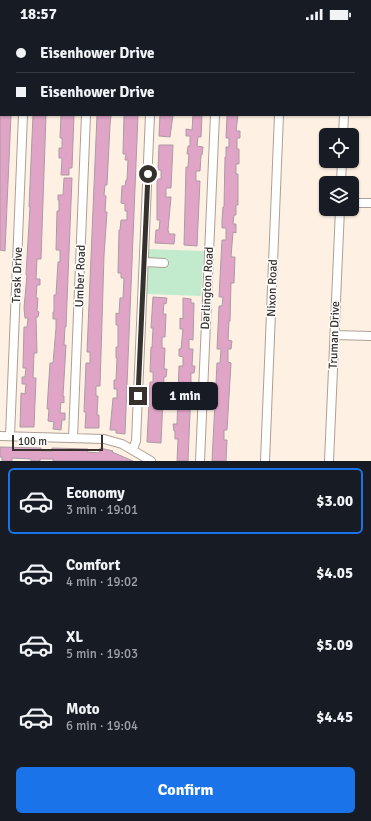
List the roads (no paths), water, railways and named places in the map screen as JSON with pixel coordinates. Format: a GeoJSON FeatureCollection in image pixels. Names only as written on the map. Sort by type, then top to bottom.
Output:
{"type":"FeatureCollection","features":[{"type":"Feature","properties":{"kind":"street","name":"Trask Drive"},"geometry":{"type":"LineString","coordinates":[[10,436],[23,116]]}},
{"type":"Feature","properties":{"kind":"street","name":"Umber Road"},"geometry":{"type":"LineString","coordinates":[[73,438],[86,116]]}},
{"type":"Feature","properties":{"kind":"street"},"geometry":{"type":"LineString","coordinates":[[133,449],[136,440],[145,262],[150,116]]}},
{"type":"Feature","properties":{"kind":"street","name":"Darlington Road"},"geometry":{"type":"LineString","coordinates":[[200,461],[215,116]]}},
{"type":"Feature","properties":{"kind":"street","name":"Nixon Road"},"geometry":{"type":"LineString","coordinates":[[265,461],[279,116]]}},
{"type":"Feature","properties":{"kind":"street"},"geometry":{"type":"LineString","coordinates":[[343,128],[344,116]]}},
{"type":"Feature","properties":{"kind":"street"},"geometry":{"type":"LineString","coordinates":[[359,203],[371,203]]}},
{"type":"Feature","properties":{"kind":"street","name":"Truman Drive"},"geometry":{"type":"LineString","coordinates":[[329,461],[340,216]]}},
{"type":"Feature","properties":{"kind":"street"},"geometry":{"type":"LineString","coordinates":[[145,262],[164,262]]}},
{"type":"Feature","properties":{"kind":"street"},"geometry":{"type":"LineString","coordinates":[[335,335],[371,336]]}},
{"type":"Feature","properties":{"kind":"street"},"geometry":{"type":"LineString","coordinates":[[0,436],[111,440],[133,449],[151,461]]}}]}
